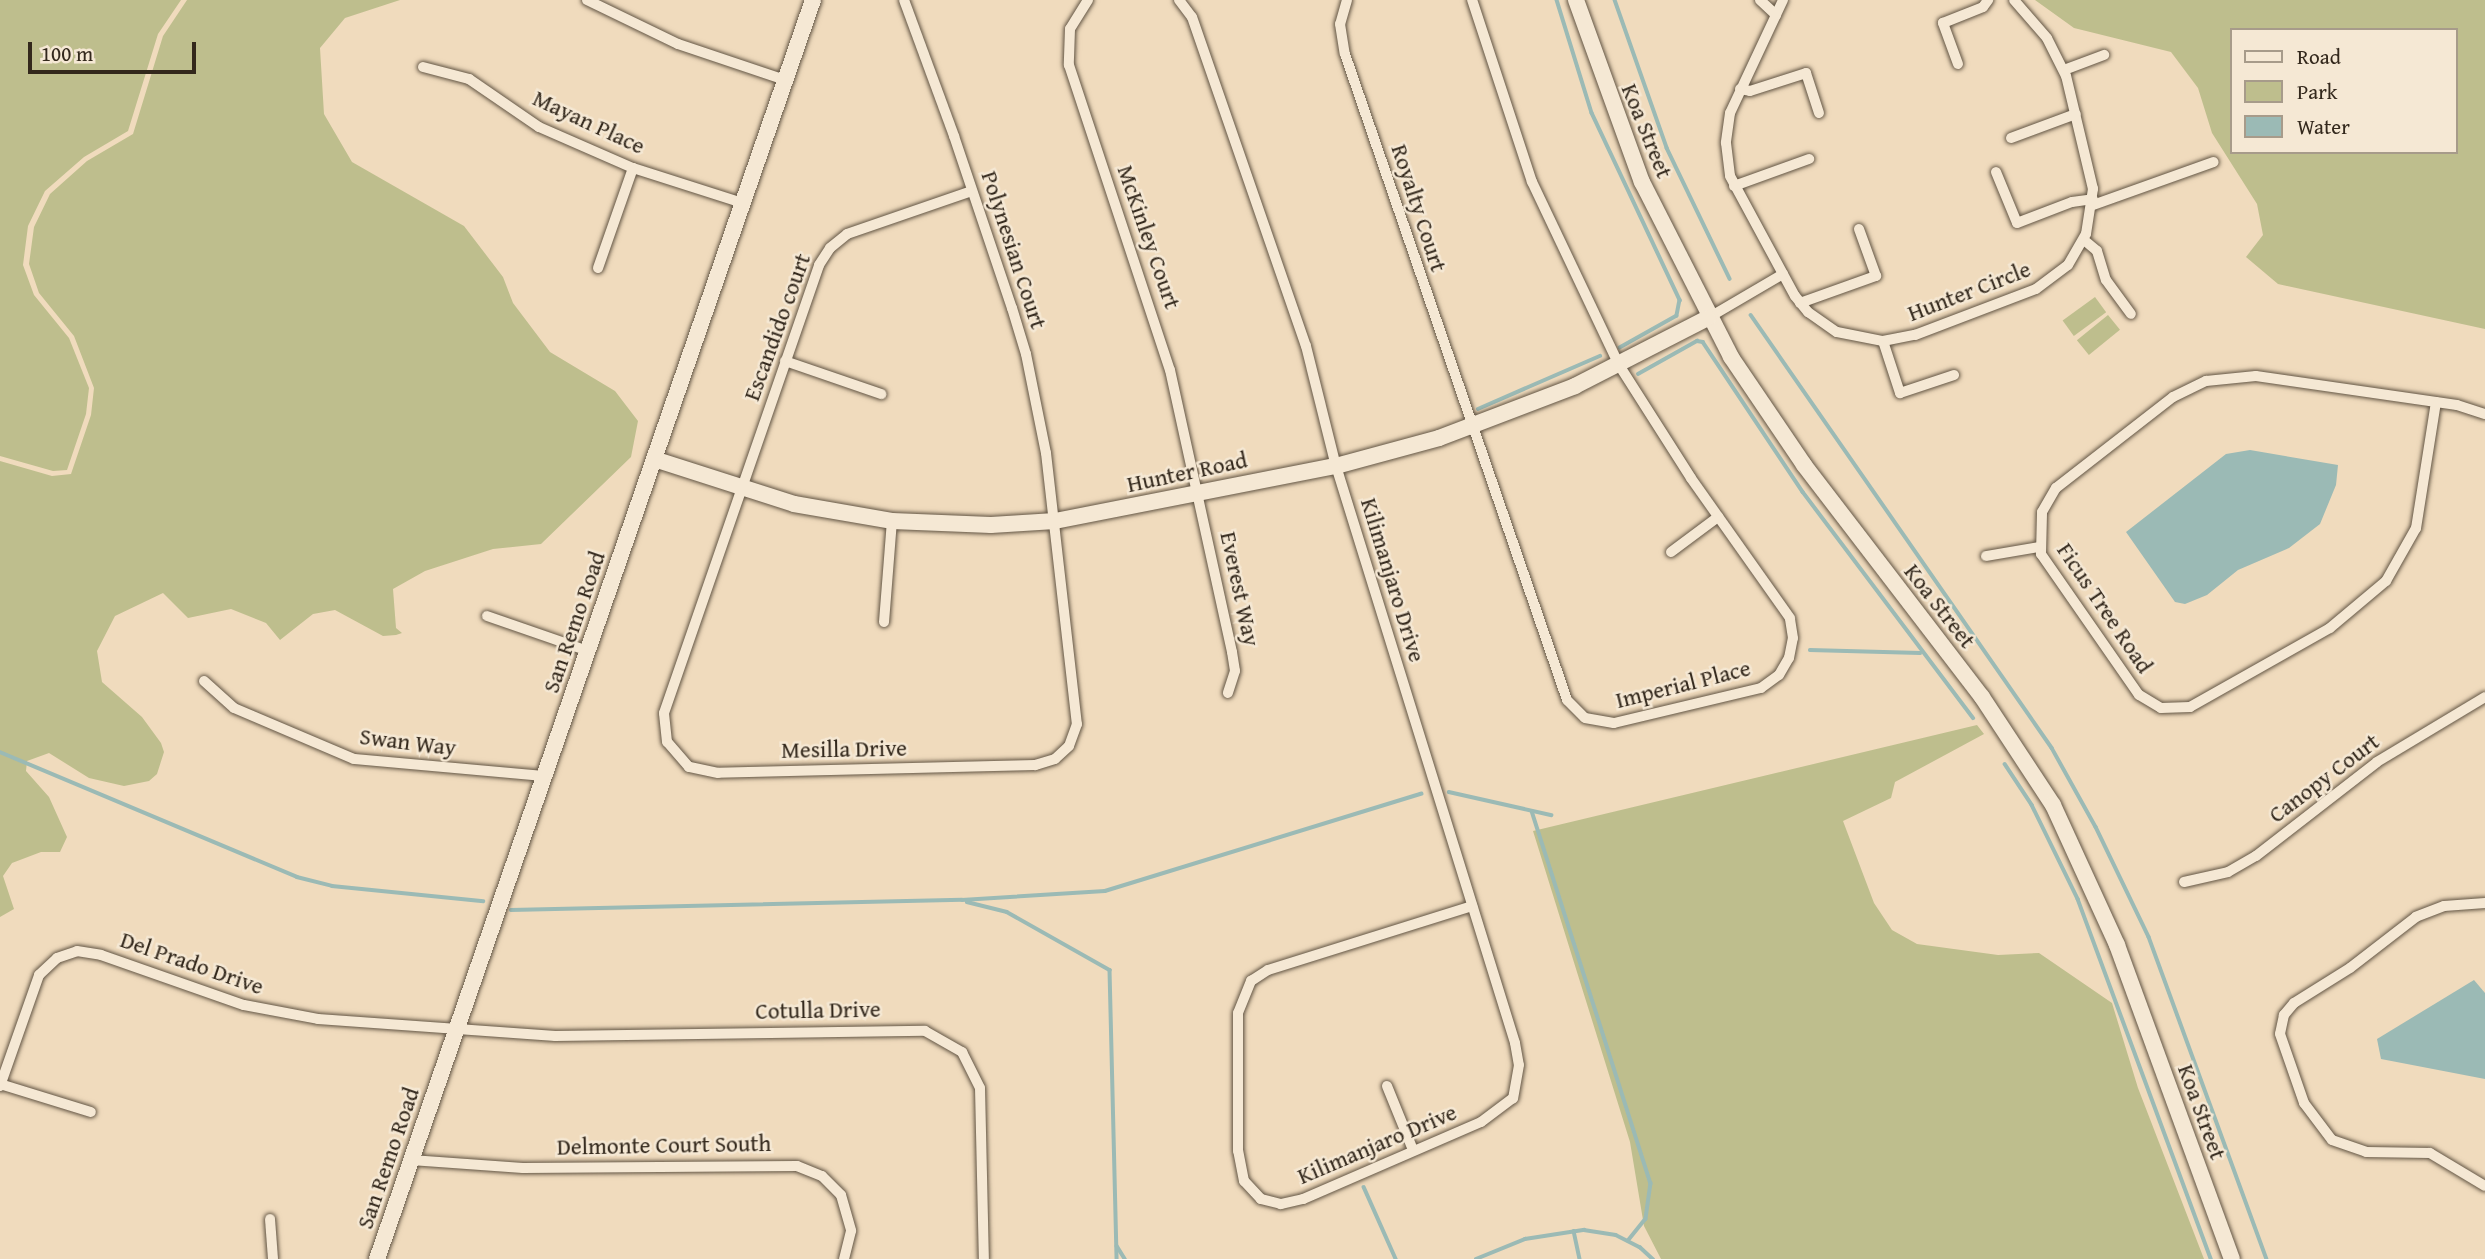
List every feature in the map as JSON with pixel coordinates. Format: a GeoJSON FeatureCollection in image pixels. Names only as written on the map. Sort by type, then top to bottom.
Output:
{"type":"FeatureCollection","features":[{"type":"Feature","properties":{"kind":"street"},"geometry":{"type":"LineString","coordinates":[[587,0],[678,44],[785,80]]}},
{"type":"Feature","properties":{"kind":"street","name":"San Remo Road"},"geometry":{"type":"LineString","coordinates":[[377,1259],[813,0]]}},
{"type":"Feature","properties":{"kind":"street","name":"Polynesian Court"},"geometry":{"type":"LineString","coordinates":[[904,0],[1026,354],[1055,521]]}},
{"type":"Feature","properties":{"kind":"street","name":"McKinley Court"},"geometry":{"type":"LineString","coordinates":[[1088,0],[1070,29],[1069,65],[1166,357],[1198,493]]}},
{"type":"Feature","properties":{"kind":"street"},"geometry":{"type":"LineString","coordinates":[[1179,0],[1192,17],[1306,346],[1336,466]]}},
{"type":"Feature","properties":{"kind":"street","name":"Royalty Court"},"geometry":{"type":"LineString","coordinates":[[1347,0],[1340,24],[1345,54],[1473,427]]}},
{"type":"Feature","properties":{"kind":"street"},"geometry":{"type":"LineString","coordinates":[[1472,0],[1532,182],[1619,365]]}},
{"type":"Feature","properties":{"kind":"street","name":"Koa Street"},"geometry":{"type":"LineString","coordinates":[[1576,0],[1642,182],[1708,318],[1788,444],[1982,697],[2053,804],[2117,945],[2232,1259]]}},
{"type":"Feature","properties":{"kind":"street"},"geometry":{"type":"LineString","coordinates":[[1759,0],[1776,15]]}},
{"type":"Feature","properties":{"kind":"street","name":"Hunter Circle"},"geometry":{"type":"LineString","coordinates":[[1783,0],[1740,89],[1727,134],[1734,186],[1800,303],[1837,332],[1882,341],[1915,335],[2036,289],[2061,272],[2084,240],[2093,202],[2076,114],[2064,70],[2047,37],[2014,0]]}},
{"type":"Feature","properties":{"kind":"street"},"geometry":{"type":"LineString","coordinates":[[1958,64],[1943,23],[1983,7],[1988,0]]}},
{"type":"Feature","properties":{"kind":"street"},"geometry":{"type":"LineString","coordinates":[[2064,70],[2104,55]]}},
{"type":"Feature","properties":{"kind":"street","name":"Mayan Place"},"geometry":{"type":"LineString","coordinates":[[423,67],[469,79],[539,127],[633,168],[743,203]]}},
{"type":"Feature","properties":{"kind":"street"},"geometry":{"type":"LineString","coordinates":[[1740,89],[1750,91],[1806,73],[1819,113]]}},
{"type":"Feature","properties":{"kind":"street"},"geometry":{"type":"LineString","coordinates":[[2011,138],[2076,114]]}},
{"type":"Feature","properties":{"kind":"street"},"geometry":{"type":"LineString","coordinates":[[1734,186],[1809,159]]}},
{"type":"Feature","properties":{"kind":"street"},"geometry":{"type":"LineString","coordinates":[[1996,172],[2017,223],[2072,202],[2093,202],[2214,162]]}},
{"type":"Feature","properties":{"kind":"street"},"geometry":{"type":"LineString","coordinates":[[598,268],[633,168]]}},
{"type":"Feature","properties":{"kind":"street","name":"Escandido court"},"geometry":{"type":"LineString","coordinates":[[741,488],[810,286],[834,243],[856,230],[972,191]]}},
{"type":"Feature","properties":{"kind":"street"},"geometry":{"type":"LineString","coordinates":[[1800,303],[1876,276],[1859,229]]}},
{"type":"Feature","properties":{"kind":"street"},"geometry":{"type":"LineString","coordinates":[[2084,240],[2097,251],[2106,279],[2131,314]]}},
{"type":"Feature","properties":{"kind":"street"},"geometry":{"type":"LineString","coordinates":[[1708,318],[1783,274]]}},
{"type":"Feature","properties":{"kind":"street","name":"Hunter Road"},"geometry":{"type":"LineString","coordinates":[[654,459],[794,504],[892,521],[991,525],[1055,521],[1336,466],[1473,427],[1619,365],[1708,318]]}},
{"type":"Feature","properties":{"kind":"street"},"geometry":{"type":"LineString","coordinates":[[1882,341],[1900,393],[1954,375]]}},
{"type":"Feature","properties":{"kind":"street"},"geometry":{"type":"LineString","coordinates":[[785,361],[881,394]]}},
{"type":"Feature","properties":{"kind":"street","name":"Imperial Place"},"geometry":{"type":"LineString","coordinates":[[1473,427],[1563,691],[1572,708],[1593,722],[1624,722],[1755,690],[1784,667],[1793,638],[1787,610],[1718,517],[1619,365]]}},
{"type":"Feature","properties":{"kind":"street","name":"Ficus Tree Road"},"geometry":{"type":"LineString","coordinates":[[2435,402],[2416,528],[2386,581],[2330,628],[2190,707],[2161,708],[2139,695],[2050,573],[2039,547],[2042,512],[2056,488],[2173,397],[2206,381],[2256,376],[2435,402],[2485,414]]}},
{"type":"Feature","properties":{"kind":"street","name":"Kilimanjaro Drive"},"geometry":{"type":"LineString","coordinates":[[1336,466],[1515,1043],[1520,1078],[1513,1098],[1498,1113],[1290,1203],[1270,1202],[1255,1194],[1244,1181],[1239,1158],[1240,1000],[1251,981],[1268,970],[1472,906]]}},
{"type":"Feature","properties":{"kind":"street","name":"Mesilla Drive"},"geometry":{"type":"LineString","coordinates":[[741,488],[664,713],[671,750],[689,767],[706,772],[1003,767],[1055,759],[1069,746],[1077,724],[1055,521]]}},
{"type":"Feature","properties":{"kind":"street","name":"Everest Way"},"geometry":{"type":"LineString","coordinates":[[1198,493],[1233,662],[1228,693]]}},
{"type":"Feature","properties":{"kind":"street"},"geometry":{"type":"LineString","coordinates":[[1671,552],[1718,517]]}},
{"type":"Feature","properties":{"kind":"street"},"geometry":{"type":"LineString","coordinates":[[884,622],[892,521]]}},
{"type":"Feature","properties":{"kind":"street"},"geometry":{"type":"LineString","coordinates":[[1986,555],[2039,547]]}},
{"type":"Feature","properties":{"kind":"street"},"geometry":{"type":"LineString","coordinates":[[487,616],[588,650]]}},
{"type":"Feature","properties":{"kind":"street","name":"Swan Way"},"geometry":{"type":"LineString","coordinates":[[204,681],[234,708],[354,759],[544,776]]}},
{"type":"Feature","properties":{"kind":"street","name":"Canopy Court"},"geometry":{"type":"LineString","coordinates":[[2184,882],[2228,872],[2256,856],[2377,762],[2485,697]]}},
{"type":"Feature","properties":{"kind":"street"},"geometry":{"type":"LineString","coordinates":[[2485,903],[2444,906],[2416,917],[2350,968],[2294,1003],[2284,1015],[2282,1044],[2304,1103],[2321,1129],[2345,1148],[2424,1151],[2485,1186]]}},
{"type":"Feature","properties":{"kind":"street","name":"Del Prado Drive"},"geometry":{"type":"LineString","coordinates":[[0,1085],[39,975],[57,958],[77,951],[102,955],[269,1012],[457,1030]]}},
{"type":"Feature","properties":{"kind":"street","name":"Cotulla Drive"},"geometry":{"type":"LineString","coordinates":[[457,1030],[555,1036],[914,1030],[940,1037],[970,1062],[980,1088],[984,1259]]}},
{"type":"Feature","properties":{"kind":"street"},"geometry":{"type":"LineString","coordinates":[[0,1085],[91,1112]]}},
{"type":"Feature","properties":{"kind":"street"},"geometry":{"type":"LineString","coordinates":[[1387,1086],[1413,1150]]}},
{"type":"Feature","properties":{"kind":"street"},"geometry":{"type":"LineString","coordinates":[[2341,1160],[2345,1148]]}},
{"type":"Feature","properties":{"kind":"street","name":"Delmonte Court South"},"geometry":{"type":"LineString","coordinates":[[411,1160],[534,1168],[797,1166],[822,1176],[841,1195],[851,1231],[844,1259]]}},
{"type":"Feature","properties":{"kind":"street"},"geometry":{"type":"LineString","coordinates":[[270,1219],[273,1259]]}},
{"type":"Feature","properties":{"kind":"green space"},"geometry":{"type":"Polygon","coordinates":[[[0,0],[181,0],[158,34],[128,131],[84,157],[45,191],[28,226],[23,265],[34,295],[69,338],[89,388],[86,414],[67,470],[53,471],[0,456],[0,0]]]}},
{"type":"Feature","properties":{"kind":"green space"},"geometry":{"type":"Polygon","coordinates":[[[187,0],[400,0],[345,18],[320,48],[324,114],[352,162],[464,226],[503,277],[513,303],[550,352],[615,391],[638,421],[631,457],[541,544],[493,549],[425,571],[393,589],[396,628],[402,633],[396,635],[383,636],[335,610],[313,614],[280,640],[266,623],[231,609],[188,618],[163,593],[115,616],[97,651],[102,682],[142,717],[161,743],[164,752],[157,774],[149,781],[124,786],[89,778],[49,753],[27,761],[26,771],[49,797],[67,837],[60,852],[41,852],[12,863],[3,876],[14,909],[0,917],[0,461],[52,476],[71,474],[91,415],[94,388],[74,336],[39,293],[29,264],[34,227],[50,194],[87,161],[133,134],[163,36],[187,0]]]}},
{"type":"Feature","properties":{"kind":"green space"},"geometry":{"type":"Polygon","coordinates":[[[2035,0],[2485,0],[2485,329],[2278,284],[2246,257],[2263,235],[2257,204],[2212,133],[2198,88],[2171,52],[2074,28],[2035,0]]]}},
{"type":"Feature","properties":{"kind":"green space"},"geometry":{"type":"Polygon","coordinates":[[[2095,297],[2106,312],[2074,336],[2063,321],[2095,297]]]}},
{"type":"Feature","properties":{"kind":"green space"},"geometry":{"type":"Polygon","coordinates":[[[2108,315],[2120,330],[2089,355],[2077,340],[2108,315]]]}},
{"type":"Feature","properties":{"kind":"green space"},"geometry":{"type":"Polygon","coordinates":[[[1977,725],[1984,734],[1895,782],[1891,798],[1843,821],[1874,903],[1892,930],[1917,944],[1998,955],[2039,953],[2112,1003],[2138,1088],[2204,1259],[1661,1259],[1644,1226],[1630,1142],[1533,831],[1977,725]]]}},
{"type":"Feature","properties":{"kind":"water"},"geometry":{"type":"Polygon","coordinates":[[[2250,450],[2338,465],[2336,485],[2320,524],[2289,548],[2238,570],[2207,595],[2185,604],[2175,602],[2126,532],[2226,454],[2250,450]]]}},
{"type":"Feature","properties":{"kind":"water"},"geometry":{"type":"Polygon","coordinates":[[[2474,980],[2485,993],[2485,1079],[2381,1059],[2377,1039],[2474,980]]]}},
{"type":"Feature","properties":{"kind":"waterway"},"geometry":{"type":"LineString","coordinates":[[1557,0],[1592,113],[1680,300],[1677,316],[1620,348]]}},
{"type":"Feature","properties":{"kind":"waterway"},"geometry":{"type":"LineString","coordinates":[[1615,0],[1667,148],[1730,279]]}},
{"type":"Feature","properties":{"kind":"waterway"},"geometry":{"type":"LineString","coordinates":[[1751,315],[2052,748],[2096,827],[2149,937],[2267,1259]]}},
{"type":"Feature","properties":{"kind":"waterway"},"geometry":{"type":"LineString","coordinates":[[1638,374],[1697,341],[1703,342],[1803,492],[1973,718]]}},
{"type":"Feature","properties":{"kind":"waterway"},"geometry":{"type":"LineString","coordinates":[[1478,409],[1600,356]]}},
{"type":"Feature","properties":{"kind":"waterway"},"geometry":{"type":"LineString","coordinates":[[1810,650],[1920,653]]}},
{"type":"Feature","properties":{"kind":"waterway"},"geometry":{"type":"LineString","coordinates":[[0,752],[297,877],[332,886],[483,901]]}},
{"type":"Feature","properties":{"kind":"waterway"},"geometry":{"type":"LineString","coordinates":[[2005,764],[2032,805],[2078,899],[2211,1259]]}},
{"type":"Feature","properties":{"kind":"waterway"},"geometry":{"type":"LineString","coordinates":[[1449,792],[1551,815]]}},
{"type":"Feature","properties":{"kind":"waterway"},"geometry":{"type":"LineString","coordinates":[[511,910],[962,900],[1105,891],[1421,794]]}},
{"type":"Feature","properties":{"kind":"waterway"},"geometry":{"type":"LineString","coordinates":[[1532,811],[1651,1183],[1646,1219],[1628,1241]]}},
{"type":"Feature","properties":{"kind":"waterway"},"geometry":{"type":"LineString","coordinates":[[967,902],[1007,912],[1110,970],[1117,1259]]}},
{"type":"Feature","properties":{"kind":"waterway"},"geometry":{"type":"LineString","coordinates":[[1364,1187],[1396,1259]]}},
{"type":"Feature","properties":{"kind":"waterway"},"geometry":{"type":"LineString","coordinates":[[1476,1259],[1525,1239],[1584,1230],[1616,1235],[1640,1247],[1653,1259]]}},
{"type":"Feature","properties":{"kind":"waterway"},"geometry":{"type":"LineString","coordinates":[[1574,1231],[1580,1259]]}},
{"type":"Feature","properties":{"kind":"waterway"},"geometry":{"type":"LineString","coordinates":[[1117,1246],[1125,1259]]}}]}
